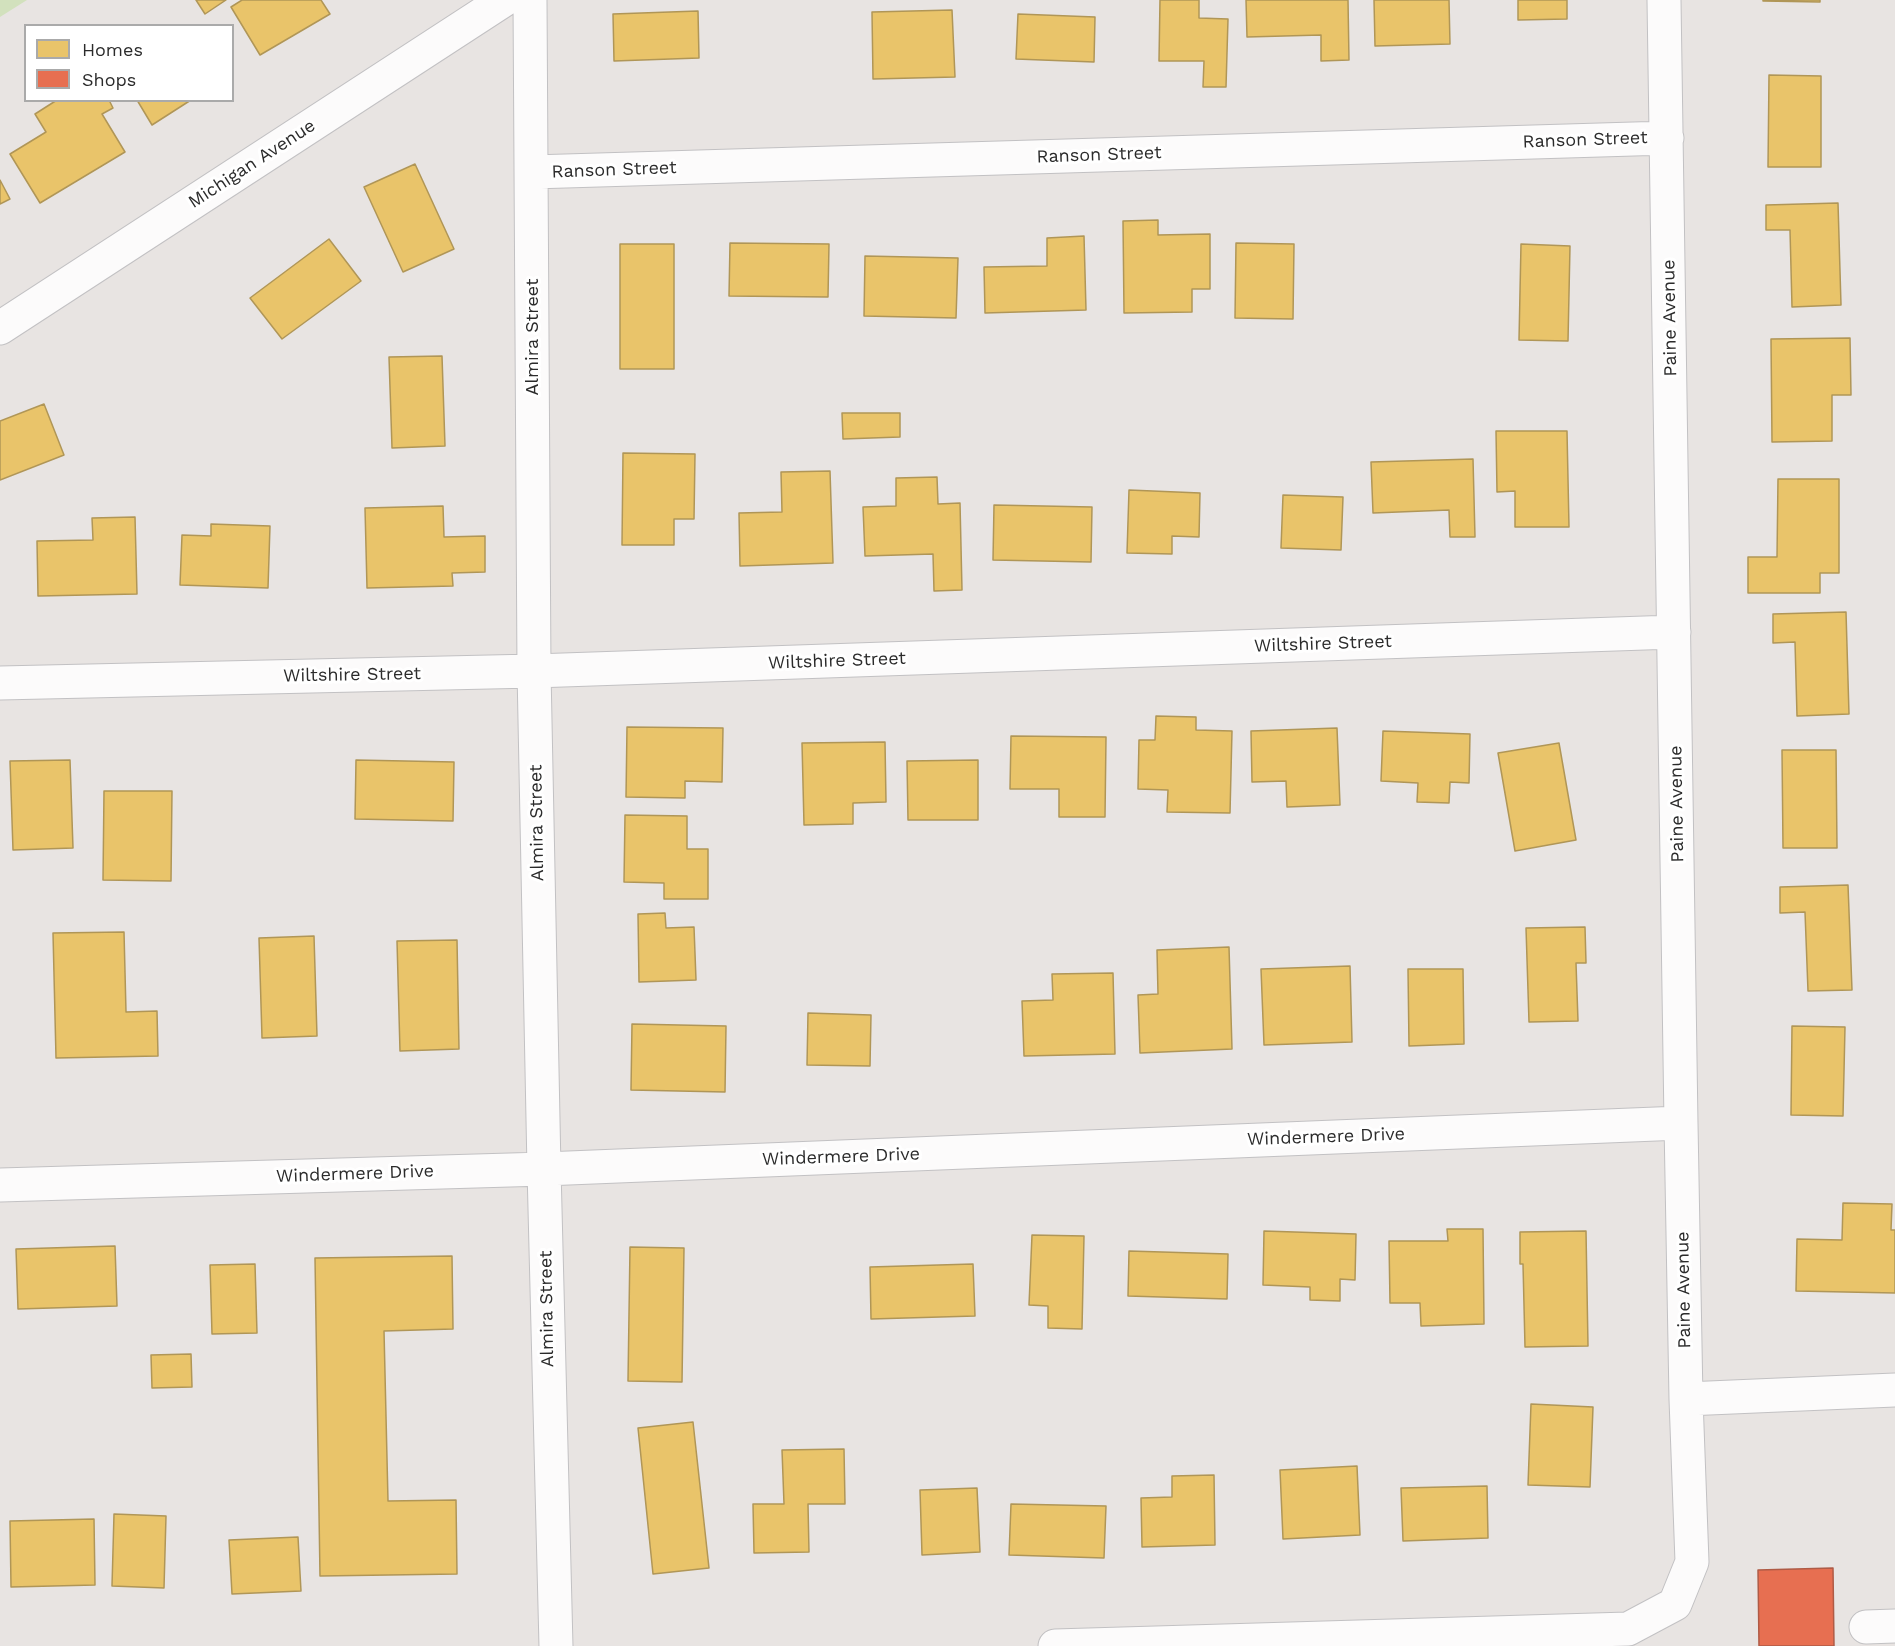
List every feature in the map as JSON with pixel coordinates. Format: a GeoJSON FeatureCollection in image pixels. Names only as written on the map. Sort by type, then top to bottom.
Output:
{"type":"FeatureCollection","features":[{"type":"Feature","properties":{"kind":"street","name":"Michigan Avenue"},"geometry":{"type":"LineString","coordinates":[[0,328],[504,0]]}},
{"type":"Feature","properties":{"kind":"street","name":"Almira Street"},"geometry":{"type":"LineString","coordinates":[[530,0],[534,671],[556,1646]]}},
{"type":"Feature","properties":{"kind":"street","name":"Paine Avenue"},"geometry":{"type":"LineString","coordinates":[[1055,1646],[1628,1629],[1675,1604],[1692,1562],[1686,1399],[1681,1123],[1664,0]]}},
{"type":"Feature","properties":{"kind":"street","name":"Ranson Street"},"geometry":{"type":"LineString","coordinates":[[532,172],[1667,138]]}},
{"type":"Feature","properties":{"kind":"street","name":"Wiltshire Street"},"geometry":{"type":"LineString","coordinates":[[0,682],[534,671],[1674,632]]}},
{"type":"Feature","properties":{"kind":"street","name":"Windermere Drive"},"geometry":{"type":"LineString","coordinates":[[0,1185],[544,1169],[1681,1123]]}},
{"type":"Feature","properties":{"kind":"street"},"geometry":{"type":"LineString","coordinates":[[1686,1399],[1895,1390]]}},
{"type":"Feature","properties":{"kind":"green space"},"geometry":{"type":"Polygon","coordinates":[[[0,0],[27,0],[0,17],[0,0]]]}},
{"type":"Feature","properties":{"kind":"building: Homes"},"geometry":{"type":"Polygon","coordinates":[[[196,0],[226,0],[205,14],[196,0]]]}},
{"type":"Feature","properties":{"kind":"building: Homes"},"geometry":{"type":"Polygon","coordinates":[[[242,0],[321,0],[330,14],[260,55],[231,7],[242,0]]]}},
{"type":"Feature","properties":{"kind":"building: Homes"},"geometry":{"type":"Polygon","coordinates":[[[1160,0],[1199,0],[1199,18],[1228,19],[1226,87],[1203,87],[1204,61],[1159,61],[1160,0]]]}},
{"type":"Feature","properties":{"kind":"building: Homes"},"geometry":{"type":"Polygon","coordinates":[[[1246,0],[1348,0],[1349,60],[1321,61],[1321,35],[1247,37],[1246,0]]]}},
{"type":"Feature","properties":{"kind":"building: Homes"},"geometry":{"type":"Polygon","coordinates":[[[1374,0],[1449,0],[1450,44],[1375,46],[1374,0]]]}},
{"type":"Feature","properties":{"kind":"building: Homes"},"geometry":{"type":"Polygon","coordinates":[[[1518,0],[1567,0],[1567,19],[1518,20],[1518,0]]]}},
{"type":"Feature","properties":{"kind":"building: Homes"},"geometry":{"type":"Polygon","coordinates":[[[1820,0],[1820,2],[1763,1],[1820,0]]]}},
{"type":"Feature","properties":{"kind":"building: Homes"},"geometry":{"type":"Polygon","coordinates":[[[952,10],[955,77],[873,79],[872,12],[952,10]]]}},
{"type":"Feature","properties":{"kind":"building: Homes"},"geometry":{"type":"Polygon","coordinates":[[[698,11],[699,58],[614,61],[613,14],[698,11]]]}},
{"type":"Feature","properties":{"kind":"building: Homes"},"geometry":{"type":"Polygon","coordinates":[[[1018,14],[1095,17],[1094,62],[1016,59],[1018,14]]]}},
{"type":"Feature","properties":{"kind":"building: Homes"},"geometry":{"type":"Polygon","coordinates":[[[1769,75],[1821,76],[1821,167],[1768,167],[1769,75]]]}},
{"type":"Feature","properties":{"kind":"building: Homes"},"geometry":{"type":"Polygon","coordinates":[[[54,102],[110,102],[113,108],[102,114],[125,152],[40,203],[10,154],[46,132],[35,114],[54,102]]]}},
{"type":"Feature","properties":{"kind":"building: Homes"},"geometry":{"type":"Polygon","coordinates":[[[138,102],[188,102],[152,125],[138,102]]]}},
{"type":"Feature","properties":{"kind":"building: Homes"},"geometry":{"type":"Polygon","coordinates":[[[415,164],[454,249],[403,272],[364,187],[415,164]]]}},
{"type":"Feature","properties":{"kind":"building: Homes"},"geometry":{"type":"Polygon","coordinates":[[[0,180],[10,199],[0,204],[0,180]]]}},
{"type":"Feature","properties":{"kind":"building: Homes"},"geometry":{"type":"Polygon","coordinates":[[[1838,203],[1841,305],[1792,307],[1790,230],[1766,230],[1766,205],[1838,203]]]}},
{"type":"Feature","properties":{"kind":"building: Homes"},"geometry":{"type":"Polygon","coordinates":[[[1158,220],[1158,235],[1210,234],[1210,289],[1192,289],[1192,312],[1124,313],[1123,221],[1158,220]]]}},
{"type":"Feature","properties":{"kind":"building: Homes"},"geometry":{"type":"Polygon","coordinates":[[[1084,236],[1086,310],[985,313],[984,267],[1047,266],[1047,238],[1084,236]]]}},
{"type":"Feature","properties":{"kind":"building: Homes"},"geometry":{"type":"Polygon","coordinates":[[[329,239],[361,281],[282,339],[250,298],[329,239]]]}},
{"type":"Feature","properties":{"kind":"building: Homes"},"geometry":{"type":"Polygon","coordinates":[[[730,243],[829,244],[828,297],[729,296],[730,243]]]}},
{"type":"Feature","properties":{"kind":"building: Homes"},"geometry":{"type":"Polygon","coordinates":[[[1236,243],[1294,244],[1293,319],[1235,318],[1236,243]]]}},
{"type":"Feature","properties":{"kind":"building: Homes"},"geometry":{"type":"Polygon","coordinates":[[[620,244],[674,244],[674,369],[620,369],[620,244]]]}},
{"type":"Feature","properties":{"kind":"building: Homes"},"geometry":{"type":"Polygon","coordinates":[[[1521,244],[1570,246],[1568,341],[1519,340],[1521,244]]]}},
{"type":"Feature","properties":{"kind":"building: Homes"},"geometry":{"type":"Polygon","coordinates":[[[865,256],[958,258],[956,318],[864,316],[865,256]]]}},
{"type":"Feature","properties":{"kind":"building: Homes"},"geometry":{"type":"Polygon","coordinates":[[[1850,338],[1851,395],[1832,395],[1832,441],[1772,442],[1771,339],[1850,338]]]}},
{"type":"Feature","properties":{"kind":"building: Homes"},"geometry":{"type":"Polygon","coordinates":[[[442,356],[445,446],[392,448],[389,357],[442,356]]]}},
{"type":"Feature","properties":{"kind":"building: Homes"},"geometry":{"type":"Polygon","coordinates":[[[44,404],[64,455],[0,480],[0,421],[44,404]]]}},
{"type":"Feature","properties":{"kind":"building: Homes"},"geometry":{"type":"Polygon","coordinates":[[[842,413],[900,413],[900,437],[843,439],[842,413]]]}},
{"type":"Feature","properties":{"kind":"building: Homes"},"geometry":{"type":"Polygon","coordinates":[[[1496,431],[1567,431],[1569,527],[1515,527],[1515,491],[1497,492],[1496,431]]]}},
{"type":"Feature","properties":{"kind":"building: Homes"},"geometry":{"type":"Polygon","coordinates":[[[623,453],[695,454],[694,519],[674,519],[674,545],[622,545],[623,453]]]}},
{"type":"Feature","properties":{"kind":"building: Homes"},"geometry":{"type":"Polygon","coordinates":[[[1473,459],[1475,537],[1450,537],[1449,510],[1373,513],[1371,462],[1473,459]]]}},
{"type":"Feature","properties":{"kind":"building: Homes"},"geometry":{"type":"Polygon","coordinates":[[[830,471],[833,563],[740,566],[739,513],[782,512],[781,472],[830,471]]]}},
{"type":"Feature","properties":{"kind":"building: Homes"},"geometry":{"type":"Polygon","coordinates":[[[937,477],[938,504],[960,503],[962,590],[934,591],[933,554],[865,556],[863,507],[896,506],[896,478],[937,477]]]}},
{"type":"Feature","properties":{"kind":"building: Homes"},"geometry":{"type":"Polygon","coordinates":[[[1778,479],[1839,479],[1839,573],[1820,573],[1820,593],[1748,593],[1748,557],[1777,557],[1778,479]]]}},
{"type":"Feature","properties":{"kind":"building: Homes"},"geometry":{"type":"Polygon","coordinates":[[[1129,490],[1200,493],[1199,537],[1172,536],[1172,554],[1127,553],[1129,490]]]}},
{"type":"Feature","properties":{"kind":"building: Homes"},"geometry":{"type":"Polygon","coordinates":[[[1283,495],[1343,497],[1341,550],[1281,548],[1283,495]]]}},
{"type":"Feature","properties":{"kind":"building: Homes"},"geometry":{"type":"Polygon","coordinates":[[[994,505],[1092,507],[1091,562],[993,560],[994,505]]]}},
{"type":"Feature","properties":{"kind":"building: Homes"},"geometry":{"type":"Polygon","coordinates":[[[443,506],[444,537],[485,536],[485,572],[452,573],[453,586],[367,588],[365,508],[443,506]]]}},
{"type":"Feature","properties":{"kind":"building: Homes"},"geometry":{"type":"Polygon","coordinates":[[[135,517],[137,594],[38,596],[37,541],[93,540],[92,518],[135,517]]]}},
{"type":"Feature","properties":{"kind":"building: Homes"},"geometry":{"type":"Polygon","coordinates":[[[211,524],[270,526],[268,588],[180,585],[182,535],[211,536],[211,524]]]}},
{"type":"Feature","properties":{"kind":"building: Homes"},"geometry":{"type":"Polygon","coordinates":[[[1846,612],[1849,714],[1797,716],[1795,642],[1773,643],[1773,614],[1846,612]]]}},
{"type":"Feature","properties":{"kind":"building: Homes"},"geometry":{"type":"Polygon","coordinates":[[[1156,716],[1196,717],[1196,730],[1232,731],[1230,813],[1167,812],[1168,790],[1138,789],[1139,740],[1155,740],[1156,716]]]}},
{"type":"Feature","properties":{"kind":"building: Homes"},"geometry":{"type":"Polygon","coordinates":[[[627,727],[723,728],[722,782],[685,781],[685,798],[626,797],[627,727]]]}},
{"type":"Feature","properties":{"kind":"building: Homes"},"geometry":{"type":"Polygon","coordinates":[[[1337,728],[1340,805],[1287,807],[1286,781],[1252,782],[1251,731],[1337,728]]]}},
{"type":"Feature","properties":{"kind":"building: Homes"},"geometry":{"type":"Polygon","coordinates":[[[1383,731],[1470,734],[1469,783],[1450,782],[1449,803],[1417,802],[1418,783],[1381,781],[1383,731]]]}},
{"type":"Feature","properties":{"kind":"building: Homes"},"geometry":{"type":"Polygon","coordinates":[[[1011,736],[1106,737],[1105,817],[1059,817],[1059,789],[1010,789],[1011,736]]]}},
{"type":"Feature","properties":{"kind":"building: Homes"},"geometry":{"type":"Polygon","coordinates":[[[885,742],[886,802],[853,803],[853,824],[804,825],[802,743],[885,742]]]}},
{"type":"Feature","properties":{"kind":"building: Homes"},"geometry":{"type":"Polygon","coordinates":[[[1559,743],[1576,840],[1515,851],[1498,753],[1559,743]]]}},
{"type":"Feature","properties":{"kind":"building: Homes"},"geometry":{"type":"Polygon","coordinates":[[[1782,750],[1836,750],[1837,848],[1783,848],[1782,750]]]}},
{"type":"Feature","properties":{"kind":"building: Homes"},"geometry":{"type":"Polygon","coordinates":[[[70,760],[73,848],[13,850],[10,761],[70,760]]]}},
{"type":"Feature","properties":{"kind":"building: Homes"},"geometry":{"type":"Polygon","coordinates":[[[356,760],[454,762],[453,821],[355,819],[356,760]]]}},
{"type":"Feature","properties":{"kind":"building: Homes"},"geometry":{"type":"Polygon","coordinates":[[[978,760],[978,820],[908,820],[907,761],[978,760]]]}},
{"type":"Feature","properties":{"kind":"building: Homes"},"geometry":{"type":"Polygon","coordinates":[[[104,791],[172,791],[171,881],[103,880],[104,791]]]}},
{"type":"Feature","properties":{"kind":"building: Homes"},"geometry":{"type":"Polygon","coordinates":[[[625,815],[687,816],[687,849],[708,849],[708,899],[664,899],[664,883],[624,882],[625,815]]]}},
{"type":"Feature","properties":{"kind":"building: Homes"},"geometry":{"type":"Polygon","coordinates":[[[1848,885],[1852,990],[1808,991],[1805,912],[1780,913],[1780,887],[1848,885]]]}},
{"type":"Feature","properties":{"kind":"building: Homes"},"geometry":{"type":"Polygon","coordinates":[[[665,913],[666,928],[694,927],[696,980],[639,982],[638,914],[665,913]]]}},
{"type":"Feature","properties":{"kind":"building: Homes"},"geometry":{"type":"Polygon","coordinates":[[[1585,927],[1586,963],[1576,963],[1578,1021],[1529,1022],[1526,928],[1585,927]]]}},
{"type":"Feature","properties":{"kind":"building: Homes"},"geometry":{"type":"Polygon","coordinates":[[[124,932],[126,1012],[157,1011],[158,1056],[56,1058],[53,933],[124,932]]]}},
{"type":"Feature","properties":{"kind":"building: Homes"},"geometry":{"type":"Polygon","coordinates":[[[314,936],[317,1036],[262,1038],[259,938],[314,936]]]}},
{"type":"Feature","properties":{"kind":"building: Homes"},"geometry":{"type":"Polygon","coordinates":[[[457,940],[459,1049],[400,1051],[397,941],[457,940]]]}},
{"type":"Feature","properties":{"kind":"building: Homes"},"geometry":{"type":"Polygon","coordinates":[[[1229,947],[1232,1049],[1140,1053],[1138,995],[1158,994],[1157,950],[1229,947]]]}},
{"type":"Feature","properties":{"kind":"building: Homes"},"geometry":{"type":"Polygon","coordinates":[[[1350,966],[1352,1042],[1264,1045],[1261,969],[1350,966]]]}},
{"type":"Feature","properties":{"kind":"building: Homes"},"geometry":{"type":"Polygon","coordinates":[[[1408,969],[1463,969],[1464,1044],[1409,1046],[1408,969]]]}},
{"type":"Feature","properties":{"kind":"building: Homes"},"geometry":{"type":"Polygon","coordinates":[[[1113,973],[1115,1054],[1024,1056],[1022,1001],[1053,1000],[1052,974],[1113,973]]]}},
{"type":"Feature","properties":{"kind":"building: Homes"},"geometry":{"type":"Polygon","coordinates":[[[808,1013],[871,1015],[870,1066],[807,1065],[808,1013]]]}},
{"type":"Feature","properties":{"kind":"building: Homes"},"geometry":{"type":"Polygon","coordinates":[[[632,1024],[726,1026],[725,1092],[631,1090],[632,1024]]]}},
{"type":"Feature","properties":{"kind":"building: Homes"},"geometry":{"type":"Polygon","coordinates":[[[1792,1026],[1845,1027],[1843,1116],[1791,1115],[1792,1026]]]}},
{"type":"Feature","properties":{"kind":"building: Homes"},"geometry":{"type":"Polygon","coordinates":[[[1843,1203],[1892,1204],[1891,1230],[1895,1230],[1895,1293],[1796,1291],[1797,1239],[1842,1240],[1843,1203]]]}},
{"type":"Feature","properties":{"kind":"building: Homes"},"geometry":{"type":"Polygon","coordinates":[[[1447,1229],[1483,1229],[1484,1324],[1421,1326],[1420,1303],[1390,1303],[1389,1241],[1448,1241],[1447,1229]]]}},
{"type":"Feature","properties":{"kind":"building: Homes"},"geometry":{"type":"Polygon","coordinates":[[[1264,1231],[1356,1234],[1355,1280],[1340,1279],[1340,1301],[1310,1300],[1310,1287],[1263,1285],[1264,1231]]]}},
{"type":"Feature","properties":{"kind":"building: Homes"},"geometry":{"type":"Polygon","coordinates":[[[1586,1231],[1588,1346],[1525,1347],[1520,1232],[1586,1231]]]}},
{"type":"Feature","properties":{"kind":"building: Homes"},"geometry":{"type":"Polygon","coordinates":[[[1032,1235],[1084,1236],[1082,1329],[1048,1328],[1048,1306],[1029,1305],[1032,1235]]]}},
{"type":"Feature","properties":{"kind":"building: Homes"},"geometry":{"type":"Polygon","coordinates":[[[115,1246],[117,1306],[18,1309],[16,1249],[115,1246]]]}},
{"type":"Feature","properties":{"kind":"building: Homes"},"geometry":{"type":"Polygon","coordinates":[[[630,1247],[684,1248],[682,1382],[628,1381],[630,1247]]]}},
{"type":"Feature","properties":{"kind":"building: Homes"},"geometry":{"type":"Polygon","coordinates":[[[1129,1251],[1228,1254],[1227,1299],[1128,1296],[1129,1251]]]}},
{"type":"Feature","properties":{"kind":"building: Homes"},"geometry":{"type":"Polygon","coordinates":[[[452,1256],[453,1329],[384,1331],[388,1501],[456,1500],[457,1574],[320,1576],[315,1258],[452,1256]]]}},
{"type":"Feature","properties":{"kind":"building: Homes"},"geometry":{"type":"Polygon","coordinates":[[[255,1264],[257,1333],[212,1334],[210,1265],[255,1264]]]}},
{"type":"Feature","properties":{"kind":"building: Homes"},"geometry":{"type":"Polygon","coordinates":[[[973,1264],[975,1316],[871,1319],[870,1267],[973,1264]]]}},
{"type":"Feature","properties":{"kind":"building: Homes"},"geometry":{"type":"Polygon","coordinates":[[[191,1354],[192,1387],[152,1388],[151,1355],[191,1354]]]}},
{"type":"Feature","properties":{"kind":"building: Homes"},"geometry":{"type":"Polygon","coordinates":[[[1531,1404],[1593,1407],[1590,1487],[1528,1485],[1531,1404]]]}},
{"type":"Feature","properties":{"kind":"building: Homes"},"geometry":{"type":"Polygon","coordinates":[[[693,1422],[709,1568],[653,1574],[638,1428],[693,1422]]]}},
{"type":"Feature","properties":{"kind":"building: Homes"},"geometry":{"type":"Polygon","coordinates":[[[844,1449],[845,1504],[808,1504],[809,1552],[754,1553],[753,1504],[784,1504],[782,1450],[844,1449]]]}},
{"type":"Feature","properties":{"kind":"building: Homes"},"geometry":{"type":"Polygon","coordinates":[[[1357,1466],[1360,1535],[1283,1539],[1280,1470],[1357,1466]]]}},
{"type":"Feature","properties":{"kind":"building: Homes"},"geometry":{"type":"Polygon","coordinates":[[[1214,1475],[1215,1545],[1142,1547],[1141,1498],[1172,1497],[1172,1476],[1214,1475]]]}},
{"type":"Feature","properties":{"kind":"building: Homes"},"geometry":{"type":"Polygon","coordinates":[[[1487,1486],[1488,1538],[1403,1541],[1401,1488],[1487,1486]]]}},
{"type":"Feature","properties":{"kind":"building: Homes"},"geometry":{"type":"Polygon","coordinates":[[[977,1488],[980,1552],[922,1555],[920,1490],[977,1488]]]}},
{"type":"Feature","properties":{"kind":"building: Homes"},"geometry":{"type":"Polygon","coordinates":[[[1011,1504],[1106,1506],[1104,1558],[1009,1555],[1011,1504]]]}},
{"type":"Feature","properties":{"kind":"building: Homes"},"geometry":{"type":"Polygon","coordinates":[[[114,1514],[166,1516],[164,1588],[112,1586],[114,1514]]]}},
{"type":"Feature","properties":{"kind":"building: Homes"},"geometry":{"type":"Polygon","coordinates":[[[94,1519],[95,1585],[11,1587],[10,1521],[94,1519]]]}},
{"type":"Feature","properties":{"kind":"building: Homes"},"geometry":{"type":"Polygon","coordinates":[[[298,1537],[301,1591],[232,1594],[229,1540],[298,1537]]]}},
{"type":"Feature","properties":{"kind":"building: Shops"},"geometry":{"type":"Polygon","coordinates":[[[1833,1568],[1834,1646],[1759,1646],[1758,1570],[1833,1568]]]}}]}
